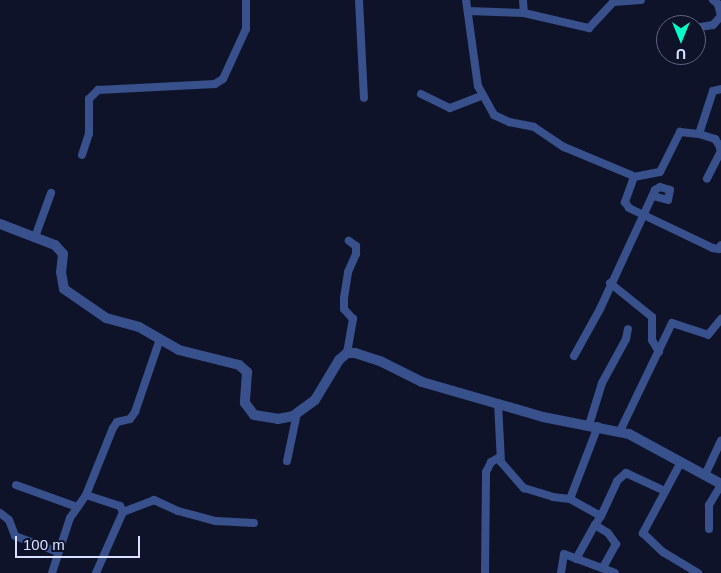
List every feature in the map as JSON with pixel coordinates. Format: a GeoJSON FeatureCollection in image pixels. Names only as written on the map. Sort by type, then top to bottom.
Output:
{"type":"FeatureCollection","features":[{"type":"Feature","properties":{"kind":"street"},"geometry":{"type":"LineString","coordinates":[[82,155],[89,134],[89,99],[98,90],[215,84],[223,79],[246,29],[246,0]]}},
{"type":"Feature","properties":{"kind":"street"},"geometry":{"type":"LineString","coordinates":[[359,0],[364,98]]}},
{"type":"Feature","properties":{"kind":"street"},"geometry":{"type":"LineString","coordinates":[[466,0],[474,67],[482,96],[494,115],[502,120],[534,127],[564,148],[634,177],[660,172],[680,132],[700,134],[715,139],[720,145],[721,151],[708,179]]}},
{"type":"Feature","properties":{"kind":"street"},"geometry":{"type":"LineString","coordinates":[[523,0],[524,14]]}},
{"type":"Feature","properties":{"kind":"street"},"geometry":{"type":"LineString","coordinates":[[468,11],[524,14],[589,28],[613,2],[641,0]]}},
{"type":"Feature","properties":{"kind":"street"},"geometry":{"type":"LineString","coordinates":[[706,26],[713,25],[721,16],[718,4],[714,0]]}},
{"type":"Feature","properties":{"kind":"street"},"geometry":{"type":"LineString","coordinates":[[700,134],[713,91],[721,89]]}},
{"type":"Feature","properties":{"kind":"street"},"geometry":{"type":"LineString","coordinates":[[422,94],[450,108],[482,96]]}},
{"type":"Feature","properties":{"kind":"street"},"geometry":{"type":"LineString","coordinates":[[634,177],[626,202],[629,208],[713,248],[718,249],[721,245]]}},
{"type":"Feature","properties":{"kind":"street"},"geometry":{"type":"LineString","coordinates":[[35,237],[51,193]]}},
{"type":"Feature","properties":{"kind":"street"},"geometry":{"type":"LineString","coordinates":[[574,356],[645,216],[653,196]]}},
{"type":"Feature","properties":{"kind":"street"},"geometry":{"type":"LineString","coordinates":[[0,224],[54,244],[63,254],[61,281],[68,294],[106,318],[139,327],[179,350],[239,365],[247,372],[245,403],[254,415],[278,419],[297,413],[315,400],[339,360],[347,354],[353,319],[344,308],[344,298],[348,272],[356,254],[356,246],[349,241]]}},
{"type":"Feature","properties":{"kind":"street"},"geometry":{"type":"LineString","coordinates":[[610,282],[652,317],[652,340],[659,352]]}},
{"type":"Feature","properties":{"kind":"street"},"geometry":{"type":"LineString","coordinates":[[620,431],[672,323],[708,335],[721,319]]}},
{"type":"Feature","properties":{"kind":"street"},"geometry":{"type":"LineString","coordinates":[[570,498],[594,426],[602,383],[626,339],[628,329]]}},
{"type":"Feature","properties":{"kind":"street"},"geometry":{"type":"LineString","coordinates":[[52,573],[58,552],[77,508],[86,495],[113,428],[117,422],[130,419],[136,412],[160,339]]}},
{"type":"Feature","properties":{"kind":"street"},"geometry":{"type":"LineString","coordinates":[[347,354],[373,359],[418,381],[543,417],[620,431],[721,484],[709,505],[709,529]]}},
{"type":"Feature","properties":{"kind":"street"},"geometry":{"type":"LineString","coordinates":[[498,403],[500,457],[508,472],[524,488],[554,497],[570,498],[601,516]]}},
{"type":"Feature","properties":{"kind":"street"},"geometry":{"type":"LineString","coordinates":[[287,461],[297,413]]}},
{"type":"Feature","properties":{"kind":"street"},"geometry":{"type":"LineString","coordinates":[[705,475],[721,441]]}},
{"type":"Feature","properties":{"kind":"street"},"geometry":{"type":"LineString","coordinates":[[485,573],[486,472],[491,462],[500,457]]}},
{"type":"Feature","properties":{"kind":"street"},"geometry":{"type":"LineString","coordinates":[[681,462],[643,534],[663,552],[696,573]]}},
{"type":"Feature","properties":{"kind":"street"},"geometry":{"type":"LineString","coordinates":[[576,559],[601,516],[617,482],[626,473],[665,491]]}},
{"type":"Feature","properties":{"kind":"street"},"geometry":{"type":"LineString","coordinates":[[16,485],[77,508]]}},
{"type":"Feature","properties":{"kind":"street"},"geometry":{"type":"LineString","coordinates":[[86,495],[120,506],[123,512]]}},
{"type":"Feature","properties":{"kind":"street"},"geometry":{"type":"LineString","coordinates":[[96,573],[123,512],[154,500],[178,511],[216,521],[254,523]]}},
{"type":"Feature","properties":{"kind":"street"},"geometry":{"type":"LineString","coordinates":[[0,513],[9,520],[15,536],[58,552]]}},
{"type":"Feature","properties":{"kind":"street"},"geometry":{"type":"LineString","coordinates":[[596,525],[608,533],[616,544],[603,567]]}},
{"type":"Feature","properties":{"kind":"street"},"geometry":{"type":"LineString","coordinates":[[561,573],[562,555],[591,566],[603,567],[615,573]]}}]}
